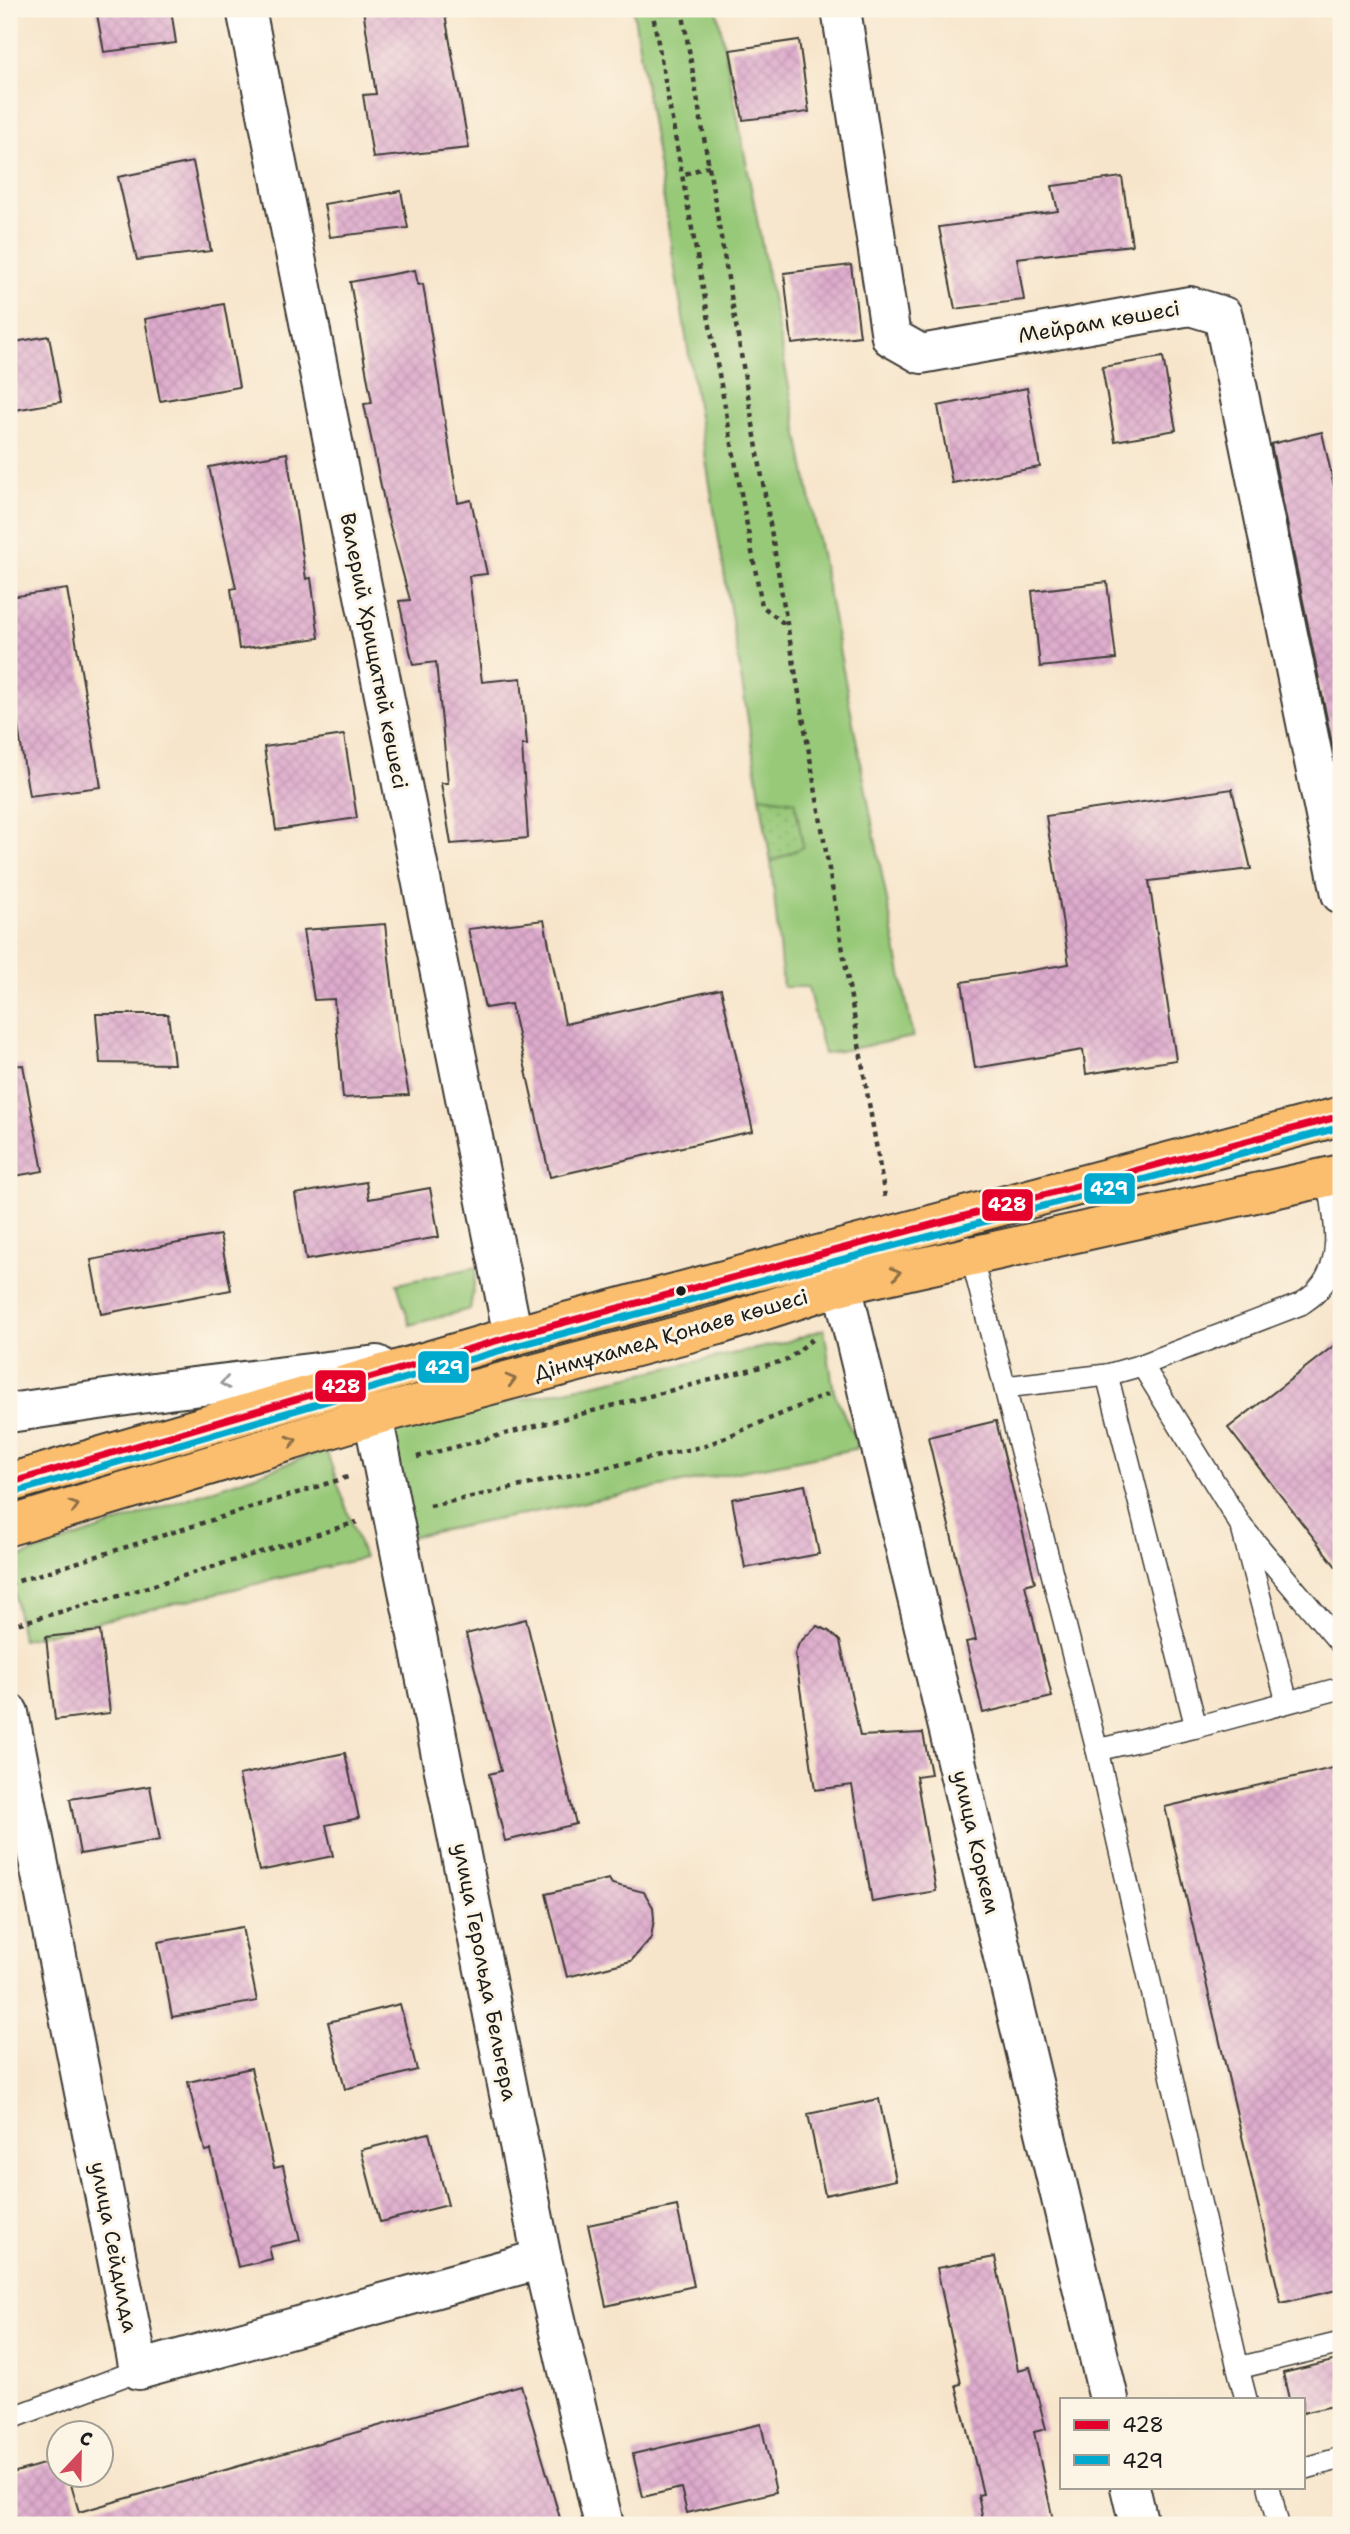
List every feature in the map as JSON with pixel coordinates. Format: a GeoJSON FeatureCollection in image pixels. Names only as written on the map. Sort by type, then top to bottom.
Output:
{"type":"FeatureCollection","features":[{"type":"Feature","properties":{"kind":"main road","name":"Дінмұхамед Қонаев көшесі"},"geometry":{"type":"LineString","coordinates":[[9,1483],[513,1336],[1341,1116]]}},
{"type":"Feature","properties":{"kind":"main road","name":"Дінмұхамед Қонаев көшесі"},"geometry":{"type":"LineString","coordinates":[[9,1526],[373,1416],[719,1325],[845,1297],[971,1256],[1335,1176]]}},
{"type":"Feature","properties":{"kind":"street","name":"Валерий Хрищатый көшесі"},"geometry":{"type":"LineString","coordinates":[[246,9],[513,1336]]}},
{"type":"Feature","properties":{"kind":"street","name":"Мейрам көшесі"},"geometry":{"type":"LineString","coordinates":[[841,9],[891,337],[921,354],[1190,306],[1223,316],[1341,894]]}},
{"type":"Feature","properties":{"kind":"street","name":"улица Коркем"},"geometry":{"type":"LineString","coordinates":[[845,1297],[1109,2398]]}},
{"type":"Feature","properties":{"kind":"street"},"geometry":{"type":"LineString","coordinates":[[9,1413],[167,1390],[439,1357]]}},
{"type":"Feature","properties":{"kind":"street","name":"улица Герольда Бельгера"},"geometry":{"type":"LineString","coordinates":[[373,1416],[542,2259],[604,2525]]}},
{"type":"Feature","properties":{"kind":"street","name":"улица Сейдилда"},"geometry":{"type":"LineString","coordinates":[[9,1713],[139,2370]]}},
{"type":"Feature","properties":{"kind":"street"},"geometry":{"type":"LineString","coordinates":[[139,2370],[542,2259]]}},
{"type":"Feature","properties":{"kind":"street"},"geometry":{"type":"LineString","coordinates":[[1130,2488],[1139,2525]]}},
{"type":"Feature","properties":{"kind":"lane"},"geometry":{"type":"LineString","coordinates":[[1005,1387],[1107,1375],[1142,1365],[1301,1304],[1319,1290],[1337,1249],[1335,1176]]}},
{"type":"Feature","properties":{"kind":"lane"},"geometry":{"type":"LineString","coordinates":[[961,1217],[1097,1750],[1246,2398]]}},
{"type":"Feature","properties":{"kind":"lane"},"geometry":{"type":"LineString","coordinates":[[1142,1365],[1242,1527],[1341,1644]]}},
{"type":"Feature","properties":{"kind":"lane"},"geometry":{"type":"LineString","coordinates":[[1107,1375],[1196,1727]]}},
{"type":"Feature","properties":{"kind":"lane"},"geometry":{"type":"LineString","coordinates":[[1242,1527],[1287,1702]]}},
{"type":"Feature","properties":{"kind":"lane"},"geometry":{"type":"LineString","coordinates":[[1097,1750],[1341,1688]]}},
{"type":"Feature","properties":{"kind":"lane"},"geometry":{"type":"LineString","coordinates":[[1238,2368],[1341,2343]]}},
{"type":"Feature","properties":{"kind":"lane"},"geometry":{"type":"LineString","coordinates":[[9,2419],[139,2370]]}},
{"type":"Feature","properties":{"kind":"lane"},"geometry":{"type":"LineString","coordinates":[[1304,2469],[1341,2458]]}},
{"type":"Feature","properties":{"kind":"lane"},"geometry":{"type":"LineString","coordinates":[[1269,2488],[1279,2525]]}},
{"type":"Feature","properties":{"kind":"path"},"geometry":{"type":"LineString","coordinates":[[652,9],[762,606],[788,627]]}},
{"type":"Feature","properties":{"kind":"path"},"geometry":{"type":"LineString","coordinates":[[682,9],[885,1197]]}},
{"type":"Feature","properties":{"kind":"path"},"geometry":{"type":"LineString","coordinates":[[682,175],[709,166]]}},
{"type":"Feature","properties":{"kind":"path"},"geometry":{"type":"LineString","coordinates":[[9,1584],[383,1466],[787,1360],[845,1297]]}},
{"type":"Feature","properties":{"kind":"path"},"geometry":{"type":"LineString","coordinates":[[9,1626],[122,1595],[362,1520],[705,1446],[834,1392]]}},
{"type":"Feature","properties":{"kind":"green space"},"geometry":{"type":"Polygon","coordinates":[[[633,9],[717,9],[913,1037],[824,1054],[808,987],[783,987],[771,862],[633,9]]]}},
{"type":"Feature","properties":{"kind":"green space"},"geometry":{"type":"Polygon","coordinates":[[[760,796],[795,801],[803,847],[771,862],[760,796]]]}},
{"type":"Feature","properties":{"kind":"green space"},"geometry":{"type":"Polygon","coordinates":[[[477,1267],[470,1309],[410,1325],[397,1284],[477,1267]]]}},
{"type":"Feature","properties":{"kind":"green space"},"geometry":{"type":"Polygon","coordinates":[[[824,1329],[834,1392],[859,1448],[398,1539],[376,1431],[783,1343],[824,1329]]]}},
{"type":"Feature","properties":{"kind":"green space"},"geometry":{"type":"Polygon","coordinates":[[[326,1450],[364,1558],[22,1640],[9,1561],[326,1450]]]}},
{"type":"Feature","properties":{"kind":"building"},"geometry":{"type":"Polygon","coordinates":[[[96,9],[171,9],[176,43],[104,52],[96,9]]]}},
{"type":"Feature","properties":{"kind":"building"},"geometry":{"type":"Polygon","coordinates":[[[363,9],[444,9],[469,148],[373,158],[363,95],[376,94],[363,9]]]}},
{"type":"Feature","properties":{"kind":"building"},"geometry":{"type":"Polygon","coordinates":[[[799,40],[809,112],[743,120],[730,50],[799,40]]]}},
{"type":"Feature","properties":{"kind":"building"},"geometry":{"type":"Polygon","coordinates":[[[193,162],[211,251],[137,260],[118,177],[193,162]]]}},
{"type":"Feature","properties":{"kind":"building"},"geometry":{"type":"Polygon","coordinates":[[[1122,177],[1132,245],[1017,258],[1024,300],[955,309],[939,227],[1058,211],[1052,186],[1122,177]]]}},
{"type":"Feature","properties":{"kind":"building"},"geometry":{"type":"Polygon","coordinates":[[[401,191],[408,228],[330,237],[324,204],[401,191]]]}},
{"type":"Feature","properties":{"kind":"building"},"geometry":{"type":"Polygon","coordinates":[[[851,265],[860,336],[792,344],[784,273],[851,265]]]}},
{"type":"Feature","properties":{"kind":"building"},"geometry":{"type":"Polygon","coordinates":[[[415,270],[418,285],[423,284],[458,503],[471,500],[487,574],[469,576],[482,682],[521,678],[527,745],[522,745],[528,838],[451,844],[441,783],[448,783],[436,662],[413,665],[399,601],[410,600],[387,515],[364,404],[372,403],[350,282],[415,270]]]}},
{"type":"Feature","properties":{"kind":"building"},"geometry":{"type":"Polygon","coordinates":[[[224,304],[239,387],[160,401],[145,319],[224,304]]]}},
{"type":"Feature","properties":{"kind":"building"},"geometry":{"type":"Polygon","coordinates":[[[49,336],[61,402],[9,411],[9,343],[49,336]]]}},
{"type":"Feature","properties":{"kind":"building"},"geometry":{"type":"Polygon","coordinates":[[[1163,357],[1176,430],[1115,441],[1102,367],[1163,357]]]}},
{"type":"Feature","properties":{"kind":"building"},"geometry":{"type":"Polygon","coordinates":[[[1027,388],[1040,467],[952,483],[938,406],[1027,388]]]}},
{"type":"Feature","properties":{"kind":"building"},"geometry":{"type":"Polygon","coordinates":[[[1322,432],[1341,518],[1341,756],[1335,758],[1271,444],[1322,432]]]}},
{"type":"Feature","properties":{"kind":"building"},"geometry":{"type":"Polygon","coordinates":[[[287,453],[306,579],[311,578],[319,638],[239,649],[231,589],[236,588],[209,467],[287,453]]]}},
{"type":"Feature","properties":{"kind":"building"},"geometry":{"type":"Polygon","coordinates":[[[1107,582],[1116,659],[1040,667],[1032,591],[1107,582]]]}},
{"type":"Feature","properties":{"kind":"building"},"geometry":{"type":"Polygon","coordinates":[[[67,589],[101,787],[29,796],[9,682],[9,597],[67,589]]]}},
{"type":"Feature","properties":{"kind":"building"},"geometry":{"type":"Polygon","coordinates":[[[344,735],[357,818],[276,830],[264,747],[344,735]]]}},
{"type":"Feature","properties":{"kind":"building"},"geometry":{"type":"Polygon","coordinates":[[[1232,789],[1251,869],[1149,881],[1176,1060],[1086,1074],[1083,1050],[975,1068],[962,982],[1069,964],[1046,816],[1232,789]]]}},
{"type":"Feature","properties":{"kind":"building"},"geometry":{"type":"Polygon","coordinates":[[[544,920],[565,1024],[721,989],[753,1131],[550,1177],[511,1004],[485,1008],[468,929],[544,920]]]}},
{"type":"Feature","properties":{"kind":"building"},"geometry":{"type":"Polygon","coordinates":[[[385,924],[399,1042],[409,1095],[343,1098],[334,999],[314,1000],[303,930],[385,924]]]}},
{"type":"Feature","properties":{"kind":"building"},"geometry":{"type":"Polygon","coordinates":[[[96,1014],[168,1014],[174,1064],[100,1063],[96,1014]]]}},
{"type":"Feature","properties":{"kind":"building"},"geometry":{"type":"Polygon","coordinates":[[[23,1065],[43,1171],[9,1177],[9,1066],[23,1065]]]}},
{"type":"Feature","properties":{"kind":"building"},"geometry":{"type":"Polygon","coordinates":[[[366,1182],[369,1199],[430,1188],[439,1237],[306,1260],[295,1194],[366,1182]]]}},
{"type":"Feature","properties":{"kind":"building"},"geometry":{"type":"Polygon","coordinates":[[[220,1235],[231,1290],[101,1314],[91,1260],[220,1235]]]}},
{"type":"Feature","properties":{"kind":"building"},"geometry":{"type":"Polygon","coordinates":[[[1341,1340],[1341,1573],[1228,1428],[1341,1340]]]}},
{"type":"Feature","properties":{"kind":"building"},"geometry":{"type":"Polygon","coordinates":[[[996,1421],[1035,1582],[1025,1585],[1052,1697],[983,1713],[966,1642],[976,1640],[928,1437],[996,1421]]]}},
{"type":"Feature","properties":{"kind":"building"},"geometry":{"type":"Polygon","coordinates":[[[805,1485],[819,1554],[745,1568],[732,1499],[805,1485]]]}},
{"type":"Feature","properties":{"kind":"building"},"geometry":{"type":"Polygon","coordinates":[[[526,1619],[576,1824],[505,1841],[489,1774],[501,1771],[466,1634],[526,1619]]]}},
{"type":"Feature","properties":{"kind":"building"},"geometry":{"type":"Polygon","coordinates":[[[817,1626],[829,1631],[840,1641],[860,1736],[923,1733],[931,1774],[916,1776],[936,1891],[872,1902],[852,1785],[815,1790],[795,1654],[799,1643],[817,1626]]]}},
{"type":"Feature","properties":{"kind":"building"},"geometry":{"type":"Polygon","coordinates":[[[100,1631],[110,1713],[55,1720],[46,1637],[100,1631]]]}},
{"type":"Feature","properties":{"kind":"building"},"geometry":{"type":"Polygon","coordinates":[[[345,1753],[359,1818],[326,1825],[333,1856],[259,1871],[239,1775],[345,1753]]]}},
{"type":"Feature","properties":{"kind":"building"},"geometry":{"type":"Polygon","coordinates":[[[1341,1766],[1341,2289],[1281,2303],[1165,1807],[1341,1766]]]}},
{"type":"Feature","properties":{"kind":"building"},"geometry":{"type":"Polygon","coordinates":[[[150,1786],[160,1840],[80,1854],[70,1799],[150,1786]]]}},
{"type":"Feature","properties":{"kind":"building"},"geometry":{"type":"Polygon","coordinates":[[[609,1879],[612,1884],[644,1892],[653,1907],[651,1938],[631,1961],[567,1977],[546,1894],[609,1879]]]}},
{"type":"Feature","properties":{"kind":"building"},"geometry":{"type":"Polygon","coordinates":[[[242,1927],[257,2001],[172,2017],[158,1942],[242,1927]]]}},
{"type":"Feature","properties":{"kind":"building"},"geometry":{"type":"Polygon","coordinates":[[[400,2004],[417,2070],[345,2089],[328,2022],[400,2004]]]}},
{"type":"Feature","properties":{"kind":"building"},"geometry":{"type":"Polygon","coordinates":[[[251,2068],[274,2168],[283,2166],[300,2240],[269,2247],[272,2259],[238,2267],[211,2150],[205,2151],[188,2082],[251,2068]]]}},
{"type":"Feature","properties":{"kind":"building"},"geometry":{"type":"Polygon","coordinates":[[[879,2099],[896,2180],[825,2195],[808,2114],[879,2099]]]}},
{"type":"Feature","properties":{"kind":"building"},"geometry":{"type":"Polygon","coordinates":[[[429,2133],[448,2205],[380,2222],[361,2150],[429,2133]]]}},
{"type":"Feature","properties":{"kind":"building"},"geometry":{"type":"Polygon","coordinates":[[[677,2206],[694,2286],[606,2306],[588,2225],[677,2206]]]}},
{"type":"Feature","properties":{"kind":"building"},"geometry":{"type":"Polygon","coordinates":[[[995,2257],[1018,2370],[1030,2367],[1046,2429],[1034,2432],[1054,2525],[984,2525],[978,2495],[983,2494],[956,2385],[961,2384],[937,2268],[995,2257]]]}},
{"type":"Feature","properties":{"kind":"building"},"geometry":{"type":"Polygon","coordinates":[[[1341,2359],[1341,2404],[1304,2413],[1304,2398],[1289,2398],[1283,2373],[1341,2359]]]}},
{"type":"Feature","properties":{"kind":"building"},"geometry":{"type":"Polygon","coordinates":[[[521,2385],[562,2525],[9,2525],[9,2474],[46,2463],[46,2488],[72,2488],[79,2512],[521,2385]]]}},
{"type":"Feature","properties":{"kind":"building"},"geometry":{"type":"Polygon","coordinates":[[[761,2424],[776,2492],[687,2513],[681,2488],[643,2497],[633,2454],[761,2424]]]}},
{"type":"Feature","properties":{"kind":"transit line","name":"428"},"geometry":{"type":"LineString","coordinates":[[9,1483],[513,1336],[1341,1116]]}},
{"type":"Feature","properties":{"kind":"transit line","name":"429"},"geometry":{"type":"LineString","coordinates":[[12,1493],[516,1346],[1341,1127]]}}]}
